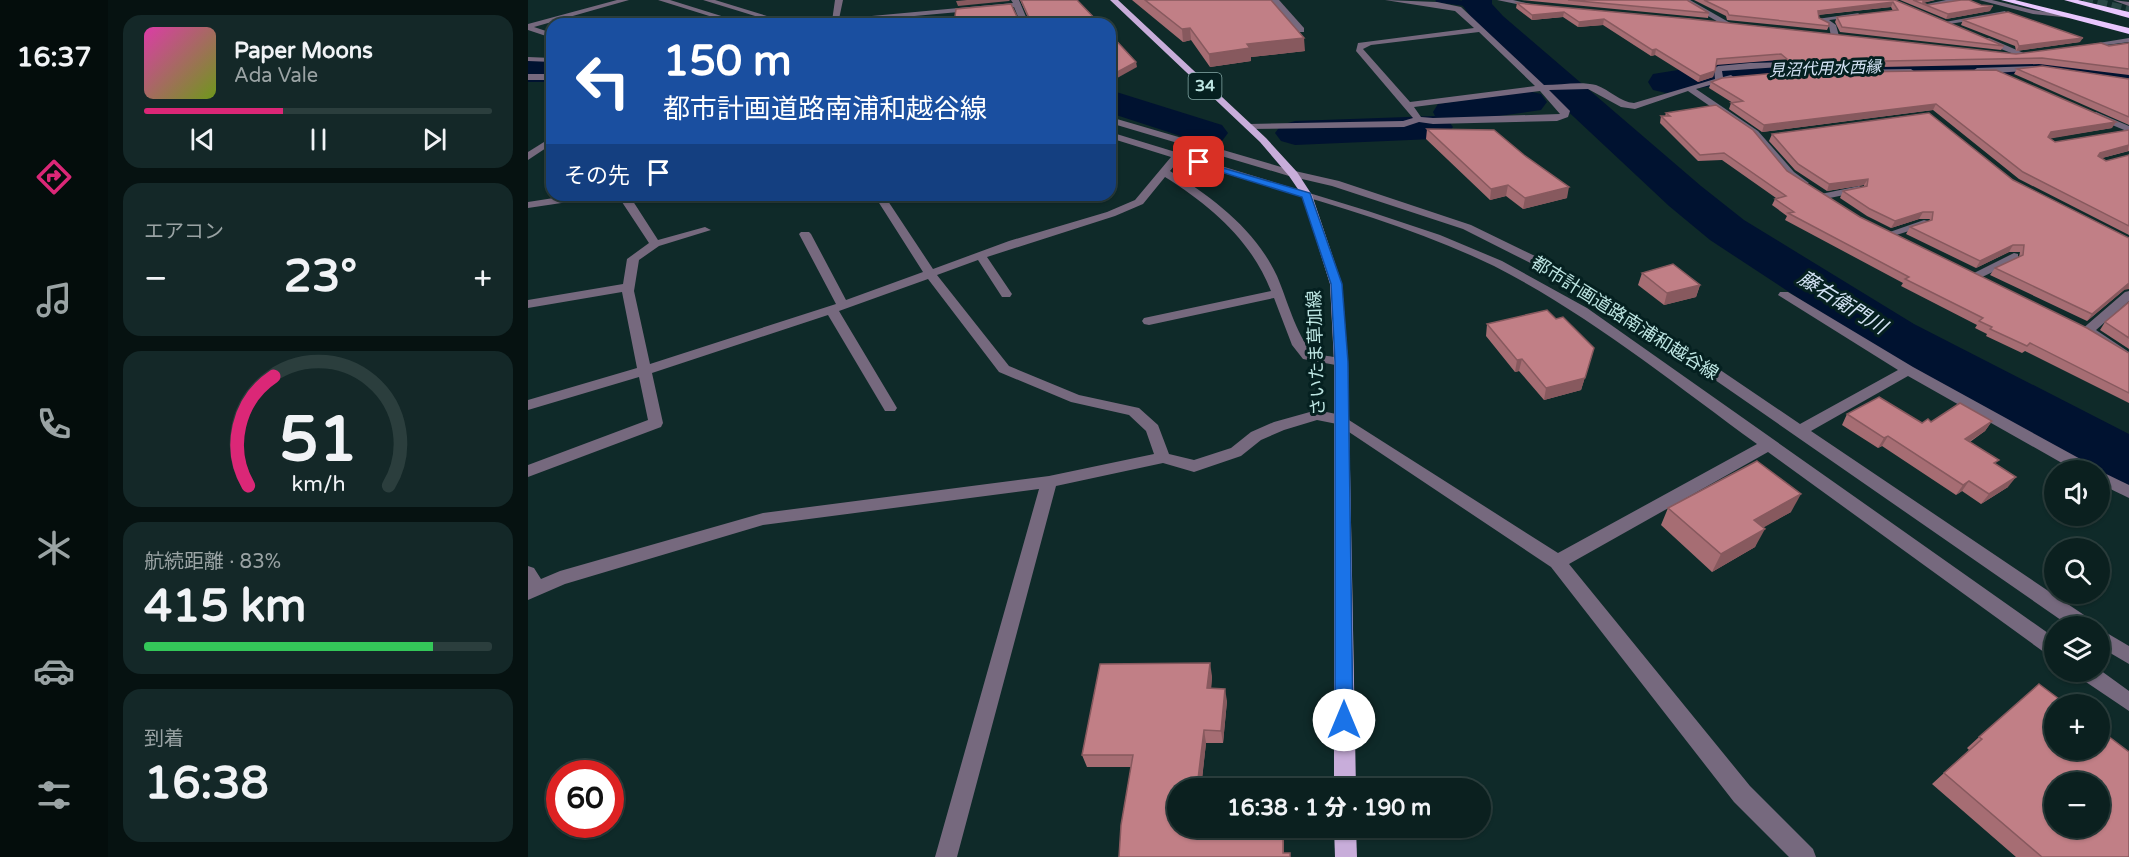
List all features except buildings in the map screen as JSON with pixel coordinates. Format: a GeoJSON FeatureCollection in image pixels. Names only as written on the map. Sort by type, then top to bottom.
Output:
{"type":"FeatureCollection","features":[{"type":"Feature","properties":{"kind":"highway"},"geometry":{"type":"LineString","coordinates":[[2005,0],[2129,31]]}},
{"type":"Feature","properties":{"kind":"highway"},"geometry":{"type":"LineString","coordinates":[[2032,0],[2129,24]]}},
{"type":"Feature","properties":{"kind":"highway"},"geometry":{"type":"LineString","coordinates":[[2068,0],[2129,15]]}},
{"type":"Feature","properties":{"kind":"highway"},"geometry":{"type":"LineString","coordinates":[[2097,0],[2129,6]]}},
{"type":"Feature","properties":{"kind":"main road","name":"さいたま草加線"},"geometry":{"type":"LineString","coordinates":[[1114,0],[1249,127],[1293,174],[1307,195],[1336,284],[1341,362],[1345,778]]}},
{"type":"Feature","properties":{"kind":"main road"},"geometry":{"type":"LineString","coordinates":[[1345,838],[1346,857]]}},
{"type":"Feature","properties":{"kind":"street"},"geometry":{"type":"LineString","coordinates":[[560,18],[625,0]]}},
{"type":"Feature","properties":{"kind":"street"},"geometry":{"type":"LineString","coordinates":[[662,0],[723,18]]}},
{"type":"Feature","properties":{"kind":"street"},"geometry":{"type":"LineString","coordinates":[[707,0],[768,18]]}},
{"type":"Feature","properties":{"kind":"street"},"geometry":{"type":"LineString","coordinates":[[834,18],[839,0]]}},
{"type":"Feature","properties":{"kind":"street"},"geometry":{"type":"LineString","coordinates":[[1275,0],[1301,30]]}},
{"type":"Feature","properties":{"kind":"street"},"geometry":{"type":"LineString","coordinates":[[1249,127],[1404,124],[1418,119],[1432,121],[1557,118],[1565,115],[1565,111],[1545,88],[1458,9],[1389,0]]}},
{"type":"Feature","properties":{"kind":"street"},"geometry":{"type":"LineString","coordinates":[[1501,0],[1541,6]]}},
{"type":"Feature","properties":{"kind":"street"},"geometry":{"type":"LineString","coordinates":[[1685,0],[1728,24]]}},
{"type":"Feature","properties":{"kind":"street"},"geometry":{"type":"LineString","coordinates":[[1926,4],[1961,0]]}},
{"type":"Feature","properties":{"kind":"street"},"geometry":{"type":"LineString","coordinates":[[1983,0],[2023,10],[2071,16]]}},
{"type":"Feature","properties":{"kind":"street"},"geometry":{"type":"LineString","coordinates":[[2117,0],[2129,6]]}},
{"type":"Feature","properties":{"kind":"street"},"geometry":{"type":"LineString","coordinates":[[878,18],[1016,3],[1022,18]]}},
{"type":"Feature","properties":{"kind":"street"},"geometry":{"type":"LineString","coordinates":[[1948,22],[2023,10]]}},
{"type":"Feature","properties":{"kind":"street"},"geometry":{"type":"LineString","coordinates":[[1835,36],[1832,25],[1821,20],[1868,14]]}},
{"type":"Feature","properties":{"kind":"street"},"geometry":{"type":"LineString","coordinates":[[1700,21],[1740,25]]}},
{"type":"Feature","properties":{"kind":"street"},"geometry":{"type":"LineString","coordinates":[[1940,21],[1960,29]]}},
{"type":"Feature","properties":{"kind":"street"},"geometry":{"type":"LineString","coordinates":[[528,27],[546,22]]}},
{"type":"Feature","properties":{"kind":"street"},"geometry":{"type":"LineString","coordinates":[[528,27],[546,34]]}},
{"type":"Feature","properties":{"kind":"street"},"geometry":{"type":"LineString","coordinates":[[1418,119],[1359,49],[1361,45],[1480,30]]}},
{"type":"Feature","properties":{"kind":"street"},"geometry":{"type":"LineString","coordinates":[[1823,34],[1846,37]]}},
{"type":"Feature","properties":{"kind":"street"},"geometry":{"type":"LineString","coordinates":[[1981,38],[2022,54]]}},
{"type":"Feature","properties":{"kind":"street"},"geometry":{"type":"LineString","coordinates":[[2070,48],[2129,40]]}},
{"type":"Feature","properties":{"kind":"street"},"geometry":{"type":"LineString","coordinates":[[1993,53],[2034,53]]}},
{"type":"Feature","properties":{"kind":"street"},"geometry":{"type":"LineString","coordinates":[[528,59],[546,60]]}},
{"type":"Feature","properties":{"kind":"street"},"geometry":{"type":"LineString","coordinates":[[1719,80],[1718,69],[1750,65],[1806,63]]}},
{"type":"Feature","properties":{"kind":"street"},"geometry":{"type":"LineString","coordinates":[[1875,63],[1910,63]]}},
{"type":"Feature","properties":{"kind":"street"},"geometry":{"type":"LineString","coordinates":[[1987,66],[2014,82]]}},
{"type":"Feature","properties":{"kind":"street"},"geometry":{"type":"LineString","coordinates":[[1970,71],[1987,66],[2047,68]]}},
{"type":"Feature","properties":{"kind":"street"},"geometry":{"type":"LineString","coordinates":[[1766,75],[1922,72]]}},
{"type":"Feature","properties":{"kind":"street"},"geometry":{"type":"LineString","coordinates":[[528,76],[546,77]]}},
{"type":"Feature","properties":{"kind":"street"},"geometry":{"type":"LineString","coordinates":[[1408,105],[1578,86],[1596,88],[1624,105],[1635,106],[1689,88],[1738,77]]}},
{"type":"Feature","properties":{"kind":"street"},"geometry":{"type":"LineString","coordinates":[[1689,88],[1765,136],[1790,174],[1843,208]]}},
{"type":"Feature","properties":{"kind":"street"},"geometry":{"type":"LineString","coordinates":[[2087,112],[2129,130]]}},
{"type":"Feature","properties":{"kind":"street","name":"都市計画道路南浦和越谷線"},"geometry":{"type":"LineString","coordinates":[[1116,122],[1293,174],[1335,183],[1467,226],[1562,274],[1671,343],[2070,616]]}},
{"type":"Feature","properties":{"kind":"street"},"geometry":{"type":"LineString","coordinates":[[2107,134],[2129,130]]}},
{"type":"Feature","properties":{"kind":"street","name":"都市計画道路南浦和越谷線"},"geometry":{"type":"LineString","coordinates":[[1116,137],[1436,237],[1498,264],[1582,311],[2044,641]]}},
{"type":"Feature","properties":{"kind":"street"},"geometry":{"type":"LineString","coordinates":[[528,157],[546,144]]}},
{"type":"Feature","properties":{"kind":"street"},"geometry":{"type":"LineString","coordinates":[[528,405],[646,370],[837,308],[1014,243],[1111,214],[1138,202],[1177,156]]}},
{"type":"Feature","properties":{"kind":"street"},"geometry":{"type":"LineString","coordinates":[[1164,172],[1198,192],[1237,227],[1261,258],[1299,345],[1308,356],[1341,362]]}},
{"type":"Feature","properties":{"kind":"street"},"geometry":{"type":"LineString","coordinates":[[1825,196],[1858,189]]}},
{"type":"Feature","properties":{"kind":"street"},"geometry":{"type":"LineString","coordinates":[[528,205],[555,201]]}},
{"type":"Feature","properties":{"kind":"street"},"geometry":{"type":"LineString","coordinates":[[627,201],[654,244]]}},
{"type":"Feature","properties":{"kind":"street"},"geometry":{"type":"LineString","coordinates":[[883,201],[931,275],[1004,369],[1076,399],[1134,411],[1153,429],[1164,458]]}},
{"type":"Feature","properties":{"kind":"street"},"geometry":{"type":"LineString","coordinates":[[1891,234],[1924,223]]}},
{"type":"Feature","properties":{"kind":"street"},"geometry":{"type":"LineString","coordinates":[[528,471],[656,423],[629,287],[633,259],[654,244],[705,230]]}},
{"type":"Feature","properties":{"kind":"street"},"geometry":{"type":"LineString","coordinates":[[805,234],[837,308],[890,408]]}},
{"type":"Feature","properties":{"kind":"street"},"geometry":{"type":"LineString","coordinates":[[981,256],[1006,294]]}},
{"type":"Feature","properties":{"kind":"street"},"geometry":{"type":"LineString","coordinates":[[1975,275],[2014,257]]}},
{"type":"Feature","properties":{"kind":"street"},"geometry":{"type":"LineString","coordinates":[[528,304],[629,287]]}},
{"type":"Feature","properties":{"kind":"street"},"geometry":{"type":"LineString","coordinates":[[1149,321],[1277,294]]}},
{"type":"Feature","properties":{"kind":"street"},"geometry":{"type":"LineString","coordinates":[[1784,295],[1908,370],[2069,460]]}},
{"type":"Feature","properties":{"kind":"street"},"geometry":{"type":"LineString","coordinates":[[2129,295],[2083,328],[2129,358]]}},
{"type":"Feature","properties":{"kind":"street"},"geometry":{"type":"LineString","coordinates":[[1799,431],[1908,370]]}},
{"type":"Feature","properties":{"kind":"street"},"geometry":{"type":"LineString","coordinates":[[528,573],[532,591],[560,579],[763,519],[1049,482],[1164,458],[1194,466],[1236,452],[1256,436],[1279,426],[1317,415],[1341,420],[1557,562],[1742,794],[1805,857]]}},
{"type":"Feature","properties":{"kind":"street"},"geometry":{"type":"LineString","coordinates":[[1557,562],[1768,446]]}},
{"type":"Feature","properties":{"kind":"street"},"geometry":{"type":"LineString","coordinates":[[946,857],[1049,482]]}},
{"type":"Feature","properties":{"kind":"street"},"geometry":{"type":"LineString","coordinates":[[2110,482],[2129,492]]}},
{"type":"Feature","properties":{"kind":"street"},"geometry":{"type":"LineString","coordinates":[[2110,644],[2129,657]]}},
{"type":"Feature","properties":{"kind":"street"},"geometry":{"type":"LineString","coordinates":[[2101,682],[2129,702]]}},
{"type":"Feature","properties":{"kind":"waterway"},"geometry":{"type":"LineString","coordinates":[[1438,0],[1477,5]]}},
{"type":"Feature","properties":{"kind":"waterway","name":"藤右衛門川"},"geometry":{"type":"LineString","coordinates":[[1477,0],[1477,5],[1492,23],[1685,196],[1727,230],[1894,336],[2129,462]]}},
{"type":"Feature","properties":{"kind":"waterway","name":"見沼代用水西縁"},"geometry":{"type":"LineString","coordinates":[[1666,82],[1740,71],[2003,65],[2032,62],[2057,63],[2129,75]]}},
{"type":"Feature","properties":{"kind":"waterway","name":"見沼代用水西縁"},"geometry":{"type":"LineString","coordinates":[[528,71],[546,71]]}},
{"type":"Feature","properties":{"kind":"waterway","name":"見沼代用水西縁"},"geometry":{"type":"LineString","coordinates":[[1452,112],[1528,102]]}},
{"type":"Feature","properties":{"kind":"waterway","name":"見沼代用水西縁"},"geometry":{"type":"LineString","coordinates":[[1116,103],[1208,133]]}},
{"type":"Feature","properties":{"kind":"waterway","name":"見沼代用水西縁"},"geometry":{"type":"LineString","coordinates":[[1295,133],[1433,127]]}},
{"type":"Feature","properties":{"kind":"tunnel"},"geometry":{"type":"LineString","coordinates":[[2083,0],[2129,11]]}},
{"type":"Feature","properties":{"kind":"route"},"geometry":{"type":"LineString","coordinates":[[1199,162],[1307,195],[1336,284],[1341,362],[1344,720]]}}]}
